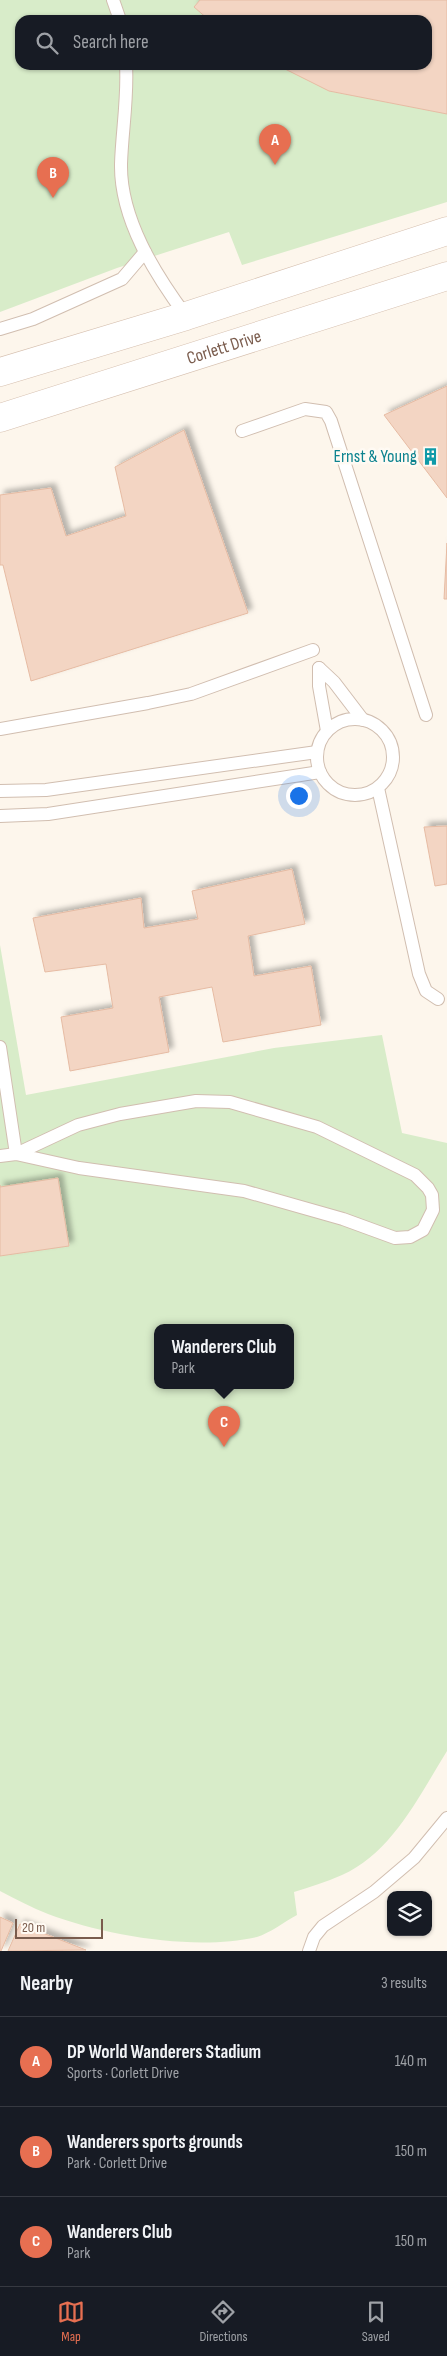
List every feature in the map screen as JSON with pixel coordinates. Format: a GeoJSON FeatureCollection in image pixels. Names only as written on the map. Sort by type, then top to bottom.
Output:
{"type":"FeatureCollection","features":[{"type":"Feature","properties":{"kind":"main road"},"geometry":{"type":"LineString","coordinates":[[0,372],[186,316],[447,231]]}},
{"type":"Feature","properties":{"kind":"main road","name":"Corlett Drive"},"geometry":{"type":"LineString","coordinates":[[0,418],[447,276]]}},
{"type":"Feature","properties":{"kind":"lane"},"geometry":{"type":"LineString","coordinates":[[113,0],[118,15]]}},
{"type":"Feature","properties":{"kind":"lane"},"geometry":{"type":"LineString","coordinates":[[126,70],[128,94],[121,164],[126,202],[145,252],[162,284],[186,316]]}},
{"type":"Feature","properties":{"kind":"lane"},"geometry":{"type":"LineString","coordinates":[[0,329],[33,319],[122,279],[145,252]]}},
{"type":"Feature","properties":{"kind":"lane"},"geometry":{"type":"LineString","coordinates":[[242,430],[305,409],[326,412],[331,421],[426,715]]}},
{"type":"Feature","properties":{"kind":"lane"},"geometry":{"type":"LineString","coordinates":[[0,728],[191,694],[312,650]]}},
{"type":"Feature","properties":{"kind":"lane"},"geometry":{"type":"LineString","coordinates":[[326,731],[347,720],[363,720],[377,726],[392,746],[393,763],[390,772],[378,788],[359,795],[340,792],[324,780],[320,772],[317,752],[326,731],[319,686],[319,668],[334,682],[363,720]]}},
{"type":"Feature","properties":{"kind":"lane"},"geometry":{"type":"LineString","coordinates":[[0,791],[46,790],[317,752]]}},
{"type":"Feature","properties":{"kind":"lane"},"geometry":{"type":"LineString","coordinates":[[0,816],[48,814],[320,772]]}},
{"type":"Feature","properties":{"kind":"lane"},"geometry":{"type":"LineString","coordinates":[[378,788],[419,974],[426,991],[438,999]]}},
{"type":"Feature","properties":{"kind":"lane"},"geometry":{"type":"LineString","coordinates":[[0,1046],[16,1154]]}},
{"type":"Feature","properties":{"kind":"lane"},"geometry":{"type":"LineString","coordinates":[[0,1156],[16,1154],[78,1125],[120,1114],[196,1101],[230,1102],[317,1126],[415,1175],[432,1195],[433,1210],[424,1230],[410,1237],[396,1238],[343,1219],[244,1191],[79,1168],[16,1154]]}},
{"type":"Feature","properties":{"kind":"lane"},"geometry":{"type":"LineString","coordinates":[[309,1951],[314,1937],[323,1926],[374,1892],[414,1858],[447,1818]]}},
{"type":"Feature","properties":{"kind":"green space"},"geometry":{"type":"Polygon","coordinates":[[[0,0],[447,0],[447,202],[242,265],[229,232],[117,268],[0,312],[0,0]]]}},
{"type":"Feature","properties":{"kind":"green space"},"geometry":{"type":"Polygon","coordinates":[[[0,945],[26,1095],[274,1048],[382,1035],[402,1133],[447,1143],[447,1751],[403,1822],[376,1853],[342,1875],[294,1892],[297,1915],[257,1937],[233,1941],[207,1942],[151,1939],[124,1935],[71,1922],[30,1906],[0,1891],[0,945]]]}},
{"type":"Feature","properties":{"kind":"building"},"geometry":{"type":"Polygon","coordinates":[[[200,0],[447,0],[447,114],[329,91],[287,70],[432,70],[432,15],[203,15],[194,7],[200,0]]]}},
{"type":"Feature","properties":{"kind":"building","name":"Ernst & Young"},"geometry":{"type":"Polygon","coordinates":[[[447,386],[447,498],[384,415],[447,386]]]}},
{"type":"Feature","properties":{"kind":"building"},"geometry":{"type":"Polygon","coordinates":[[[184,430],[248,613],[31,681],[3,565],[0,565],[0,495],[51,488],[66,536],[126,516],[115,467],[184,430]]]}},
{"type":"Feature","properties":{"kind":"building"},"geometry":{"type":"Polygon","coordinates":[[[447,543],[447,599],[444,599],[447,543]]]}},
{"type":"Feature","properties":{"kind":"building"},"geometry":{"type":"Polygon","coordinates":[[[447,826],[447,884],[435,886],[424,827],[447,826]]]}},
{"type":"Feature","properties":{"kind":"building"},"geometry":{"type":"Polygon","coordinates":[[[292,869],[305,924],[248,936],[254,976],[311,966],[321,1025],[223,1042],[212,987],[159,997],[169,1052],[70,1071],[61,1017],[113,1008],[106,964],[45,972],[33,918],[141,898],[144,928],[198,919],[192,891],[292,869]]]}},
{"type":"Feature","properties":{"kind":"building"},"geometry":{"type":"Polygon","coordinates":[[[58,1178],[69,1246],[0,1256],[0,1187],[58,1178]]]}},
{"type":"Feature","properties":{"kind":"building"},"geometry":{"type":"Polygon","coordinates":[[[0,1917],[13,1923],[1,1951],[0,1951],[0,1917]]]}},
{"type":"Feature","properties":{"kind":"building"},"geometry":{"type":"Polygon","coordinates":[[[20,1924],[86,1950],[8,1951],[20,1924]]]}},
{"type":"Feature","properties":{"kind":"place","name":"DP World Wanderers Stadium"},"geometry":{"type":"Point","coordinates":[275,165]}},
{"type":"Feature","properties":{"kind":"place","name":"Wanderers sports grounds"},"geometry":{"type":"Point","coordinates":[53,198]}},
{"type":"Feature","properties":{"kind":"place","name":"Ernst & Young"},"geometry":{"type":"Point","coordinates":[431,456]}},
{"type":"Feature","properties":{"kind":"place","name":"Wanderers Club"},"geometry":{"type":"Point","coordinates":[224,1447]}}]}
